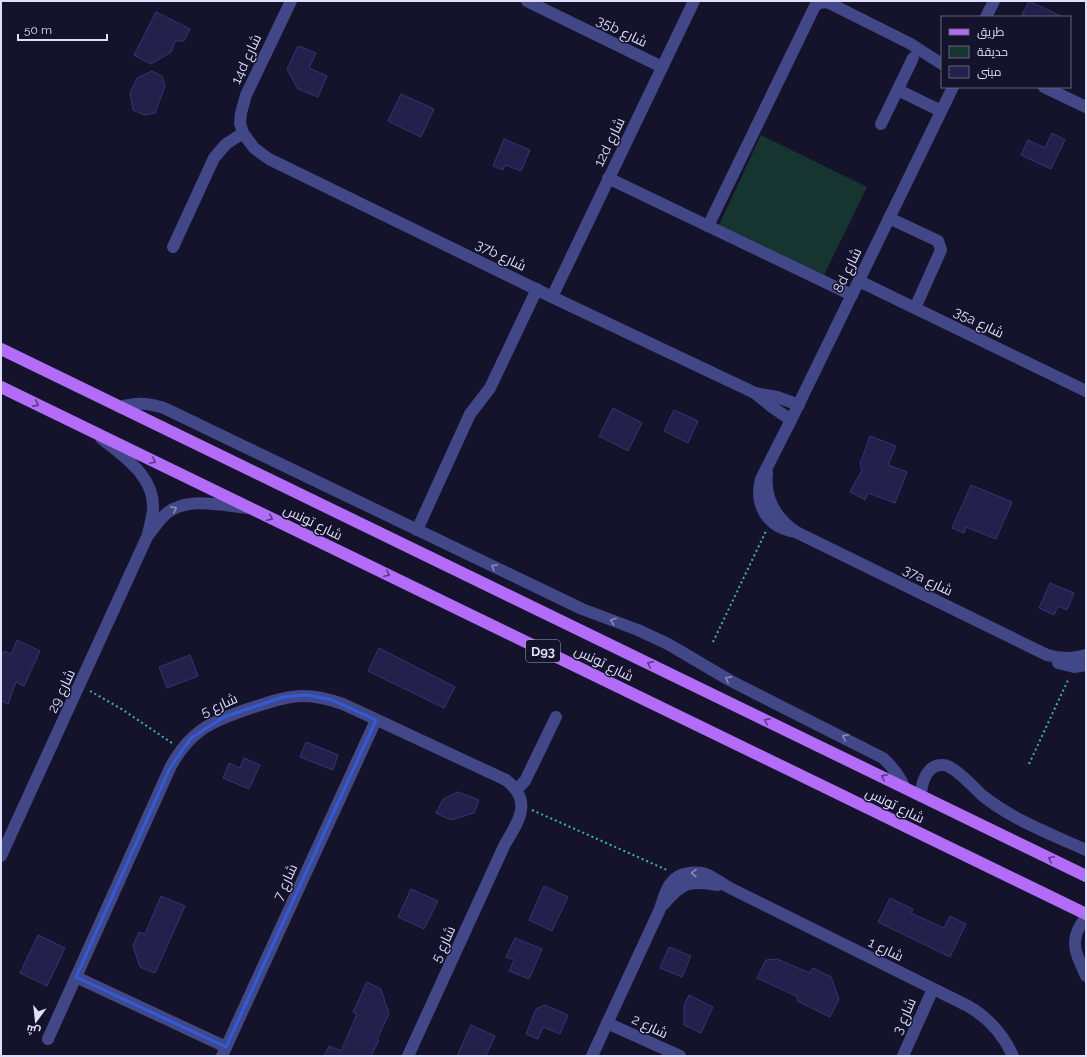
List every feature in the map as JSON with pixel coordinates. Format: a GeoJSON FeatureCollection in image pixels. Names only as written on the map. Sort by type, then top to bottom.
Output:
{"type":"FeatureCollection","features":[{"type":"Feature","properties":{"kind":"main road","name":"شارع تونس"},"geometry":{"type":"LineString","coordinates":[[1,349],[1084,874]]}},
{"type":"Feature","properties":{"kind":"main road","name":"شارع تونس"},"geometry":{"type":"LineString","coordinates":[[1,387],[1086,915]]}},
{"type":"Feature","properties":{"kind":"street","name":"14d شارع"},"geometry":{"type":"LineString","coordinates":[[243,133],[240,123],[246,94],[290,1]]}},
{"type":"Feature","properties":{"kind":"street","name":"35b شارع"},"geometry":{"type":"LineString","coordinates":[[527,1],[662,67]]}},
{"type":"Feature","properties":{"kind":"street","name":"12d شارع"},"geometry":{"type":"LineString","coordinates":[[552,297],[694,1]]}},
{"type":"Feature","properties":{"kind":"street"},"geometry":{"type":"LineString","coordinates":[[986,16],[994,1]]}},
{"type":"Feature","properties":{"kind":"street"},"geometry":{"type":"LineString","coordinates":[[708,226],[817,3],[829,3],[909,43],[941,63]]}},
{"type":"Feature","properties":{"kind":"street"},"geometry":{"type":"LineString","coordinates":[[881,124],[914,58]]}},
{"type":"Feature","properties":{"kind":"street","name":"8d شارع"},"geometry":{"type":"LineString","coordinates":[[767,506],[769,466],[953,88]]}},
{"type":"Feature","properties":{"kind":"street"},"geometry":{"type":"LineString","coordinates":[[1046,88],[1086,107]]}},
{"type":"Feature","properties":{"kind":"street"},"geometry":{"type":"LineString","coordinates":[[898,90],[941,112]]}},
{"type":"Feature","properties":{"kind":"street"},"geometry":{"type":"LineString","coordinates":[[173,247],[214,158],[226,144],[243,133]]}},
{"type":"Feature","properties":{"kind":"street","name":"37b شارع"},"geometry":{"type":"LineString","coordinates":[[243,133],[254,148],[269,158],[552,297],[755,393],[777,397],[798,405]]}},
{"type":"Feature","properties":{"kind":"street"},"geometry":{"type":"LineString","coordinates":[[608,178],[852,295]]}},
{"type":"Feature","properties":{"kind":"street"},"geometry":{"type":"LineString","coordinates":[[889,218],[938,241],[941,250],[915,308]]}},
{"type":"Feature","properties":{"kind":"street","name":"35a شارع"},"geometry":{"type":"LineString","coordinates":[[859,281],[1086,391]]}},
{"type":"Feature","properties":{"kind":"street"},"geometry":{"type":"LineString","coordinates":[[417,530],[470,414],[490,388],[537,289]]}},
{"type":"Feature","properties":{"kind":"street","name":"37b شارع"},"geometry":{"type":"LineString","coordinates":[[755,393],[772,408],[791,420]]}},
{"type":"Feature","properties":{"kind":"street"},"geometry":{"type":"LineString","coordinates":[[120,407],[137,403],[164,408],[582,609],[638,630],[673,646],[731,681],[883,758],[900,776],[905,788]]}},
{"type":"Feature","properties":{"kind":"street","name":"شارع 29"},"geometry":{"type":"LineString","coordinates":[[1,856],[147,537],[153,511],[153,503],[146,480],[133,464],[94,432]]}},
{"type":"Feature","properties":{"kind":"street","name":"شارع 29"},"geometry":{"type":"LineString","coordinates":[[147,537],[168,512],[181,506],[194,503],[250,508]]}},
{"type":"Feature","properties":{"kind":"street","name":"37a شارع"},"geometry":{"type":"LineString","coordinates":[[767,506],[771,521],[782,529],[796,532]]}},
{"type":"Feature","properties":{"kind":"street","name":"37a شارع"},"geometry":{"type":"LineString","coordinates":[[767,506],[796,532],[1047,655],[1057,662],[1080,666]]}},
{"type":"Feature","properties":{"kind":"street","name":"37a شارع"},"geometry":{"type":"LineString","coordinates":[[1047,655],[1063,659],[1086,655]]}},
{"type":"Feature","properties":{"kind":"street","name":"شارع 5"},"geometry":{"type":"LineString","coordinates":[[48,1039],[170,768],[180,751],[191,738],[212,722],[283,697],[308,695],[326,698],[343,704],[506,780],[516,790]]}},
{"type":"Feature","properties":{"kind":"street"},"geometry":{"type":"LineString","coordinates":[[521,805],[516,790],[525,781],[556,717]]}},
{"type":"Feature","properties":{"kind":"street","name":"شارع 7"},"geometry":{"type":"LineString","coordinates":[[224,1051],[376,720]]}},
{"type":"Feature","properties":{"kind":"street"},"geometry":{"type":"LineString","coordinates":[[921,796],[924,779],[930,769],[940,764],[945,765],[955,770],[1002,810],[1086,850]]}},
{"type":"Feature","properties":{"kind":"street","name":"شارع 5"},"geometry":{"type":"LineString","coordinates":[[487,772],[505,789],[512,801],[513,814],[505,844]]}},
{"type":"Feature","properties":{"kind":"street","name":"شارع 5"},"geometry":{"type":"LineString","coordinates":[[408,1056],[505,844],[519,821],[521,805]]}},
{"type":"Feature","properties":{"kind":"street","name":"شارع 1"},"geometry":{"type":"LineString","coordinates":[[592,1056],[660,909],[667,888],[679,875],[692,872],[703,873],[730,888],[968,1006],[985,1017],[1000,1033],[1008,1044],[1013,1056]]}},
{"type":"Feature","properties":{"kind":"street","name":"شارع 1"},"geometry":{"type":"LineString","coordinates":[[660,909],[672,893],[688,884],[706,882],[730,888]]}},
{"type":"Feature","properties":{"kind":"street"},"geometry":{"type":"LineString","coordinates":[[1086,915],[1076,935],[1075,941],[1086,976]]}},
{"type":"Feature","properties":{"kind":"street"},"geometry":{"type":"LineString","coordinates":[[76,977],[224,1051]]}},
{"type":"Feature","properties":{"kind":"street","name":"شارع 3"},"geometry":{"type":"LineString","coordinates":[[903,1056],[933,989]]}},
{"type":"Feature","properties":{"kind":"street","name":"شارع 2"},"geometry":{"type":"LineString","coordinates":[[608,1023],[680,1056]]}},
{"type":"Feature","properties":{"kind":"path"},"geometry":{"type":"LineString","coordinates":[[713,642],[771,521]]}},
{"type":"Feature","properties":{"kind":"path"},"geometry":{"type":"LineString","coordinates":[[1029,764],[1080,666]]}},
{"type":"Feature","properties":{"kind":"path"},"geometry":{"type":"LineString","coordinates":[[80,686],[123,710],[168,739],[180,751]]}},
{"type":"Feature","properties":{"kind":"path"},"geometry":{"type":"LineString","coordinates":[[521,805],[679,875]]}},
{"type":"Feature","properties":{"kind":"highlighted area"},"geometry":{"type":"Polygon","coordinates":[[[308,695],[332,700],[376,720],[226,1047],[76,977],[170,768],[191,738],[224,717],[283,697],[308,695]]]}},
{"type":"Feature","properties":{"kind":"green space"},"geometry":{"type":"Polygon","coordinates":[[[761,135],[867,187],[824,275],[719,225],[761,135]]]}},
{"type":"Feature","properties":{"kind":"building"},"geometry":{"type":"Polygon","coordinates":[[[1029,1],[1061,16],[1024,16],[1022,15],[1029,1]]]}},
{"type":"Feature","properties":{"kind":"building"},"geometry":{"type":"Polygon","coordinates":[[[156,12],[190,29],[184,41],[175,41],[171,52],[151,64],[134,55],[156,12]]]}},
{"type":"Feature","properties":{"kind":"building"},"geometry":{"type":"Polygon","coordinates":[[[298,46],[316,53],[309,68],[327,76],[318,97],[298,89],[287,69],[298,46]]]}},
{"type":"Feature","properties":{"kind":"building"},"geometry":{"type":"Polygon","coordinates":[[[152,71],[162,76],[165,86],[155,113],[144,115],[133,110],[130,93],[137,78],[152,71]]]}},
{"type":"Feature","properties":{"kind":"building"},"geometry":{"type":"Polygon","coordinates":[[[401,94],[434,109],[421,137],[388,121],[401,94]]]}},
{"type":"Feature","properties":{"kind":"building"},"geometry":{"type":"Polygon","coordinates":[[[1052,133],[1065,140],[1051,169],[1021,155],[1028,140],[1045,148],[1052,133]]]}},
{"type":"Feature","properties":{"kind":"building"},"geometry":{"type":"Polygon","coordinates":[[[504,139],[530,150],[521,171],[505,165],[503,170],[493,166],[504,139]]]}},
{"type":"Feature","properties":{"kind":"building"},"geometry":{"type":"Polygon","coordinates":[[[613,408],[642,423],[628,451],[599,436],[613,408]]]}},
{"type":"Feature","properties":{"kind":"building"},"geometry":{"type":"Polygon","coordinates":[[[674,410],[698,421],[688,443],[664,431],[674,410]]]}},
{"type":"Feature","properties":{"kind":"building"},"geometry":{"type":"Polygon","coordinates":[[[870,436],[896,446],[888,465],[907,472],[895,503],[868,493],[865,500],[850,492],[862,470],[860,464],[870,436]]]}},
{"type":"Feature","properties":{"kind":"building"},"geometry":{"type":"Polygon","coordinates":[[[971,485],[1012,502],[996,539],[966,527],[964,533],[952,528],[971,485]]]}},
{"type":"Feature","properties":{"kind":"building"},"geometry":{"type":"Polygon","coordinates":[[[1050,583],[1074,593],[1067,610],[1058,606],[1054,615],[1039,608],[1050,583]]]}},
{"type":"Feature","properties":{"kind":"building"},"geometry":{"type":"Polygon","coordinates":[[[17,640],[40,651],[24,686],[16,682],[8,704],[1,701],[1,657],[4,651],[11,654],[17,640]]]}},
{"type":"Feature","properties":{"kind":"building"},"geometry":{"type":"Polygon","coordinates":[[[379,648],[455,687],[444,708],[368,671],[379,648]]]}},
{"type":"Feature","properties":{"kind":"building"},"geometry":{"type":"Polygon","coordinates":[[[190,655],[198,676],[167,688],[159,667],[190,655]]]}},
{"type":"Feature","properties":{"kind":"building"},"geometry":{"type":"Polygon","coordinates":[[[306,742],[338,755],[333,770],[300,757],[306,742]]]}},
{"type":"Feature","properties":{"kind":"building"},"geometry":{"type":"Polygon","coordinates":[[[244,758],[260,765],[249,789],[223,778],[229,763],[240,768],[244,758]]]}},
{"type":"Feature","properties":{"kind":"building"},"geometry":{"type":"Polygon","coordinates":[[[458,792],[479,800],[474,813],[451,820],[436,813],[443,799],[458,792]]]}},
{"type":"Feature","properties":{"kind":"building"},"geometry":{"type":"Polygon","coordinates":[[[544,886],[568,897],[552,931],[529,920],[544,886]]]}},
{"type":"Feature","properties":{"kind":"building"},"geometry":{"type":"Polygon","coordinates":[[[411,889],[438,901],[424,929],[398,917],[411,889]]]}},
{"type":"Feature","properties":{"kind":"building"},"geometry":{"type":"Polygon","coordinates":[[[161,896],[185,906],[155,973],[140,967],[133,946],[139,932],[145,934],[161,896]]]}},
{"type":"Feature","properties":{"kind":"building"},"geometry":{"type":"Polygon","coordinates":[[[890,898],[913,909],[911,913],[944,928],[950,916],[966,924],[950,957],[878,922],[890,898]]]}},
{"type":"Feature","properties":{"kind":"building"},"geometry":{"type":"Polygon","coordinates":[[[38,935],[65,948],[47,986],[20,973],[38,935]]]}},
{"type":"Feature","properties":{"kind":"building"},"geometry":{"type":"Polygon","coordinates":[[[515,938],[542,949],[529,979],[509,971],[514,960],[506,957],[515,938]]]}},
{"type":"Feature","properties":{"kind":"building"},"geometry":{"type":"Polygon","coordinates":[[[669,947],[691,956],[682,977],[660,968],[669,947]]]}},
{"type":"Feature","properties":{"kind":"building"},"geometry":{"type":"Polygon","coordinates":[[[777,959],[810,973],[813,968],[831,977],[839,999],[830,1017],[797,1001],[798,997],[757,978],[766,960],[777,959]]]}},
{"type":"Feature","properties":{"kind":"building"},"geometry":{"type":"Polygon","coordinates":[[[367,982],[381,989],[389,1014],[371,1056],[324,1056],[329,1046],[341,1051],[357,1014],[353,1012],[367,982]]]}},
{"type":"Feature","properties":{"kind":"building"},"geometry":{"type":"Polygon","coordinates":[[[689,995],[713,1007],[701,1033],[684,1025],[684,1005],[689,995]]]}},
{"type":"Feature","properties":{"kind":"building"},"geometry":{"type":"Polygon","coordinates":[[[545,1005],[568,1015],[560,1034],[543,1027],[538,1039],[526,1034],[536,1009],[545,1005]]]}},
{"type":"Feature","properties":{"kind":"building"},"geometry":{"type":"Polygon","coordinates":[[[471,1025],[495,1036],[486,1056],[457,1056],[471,1025]]]}}]}
